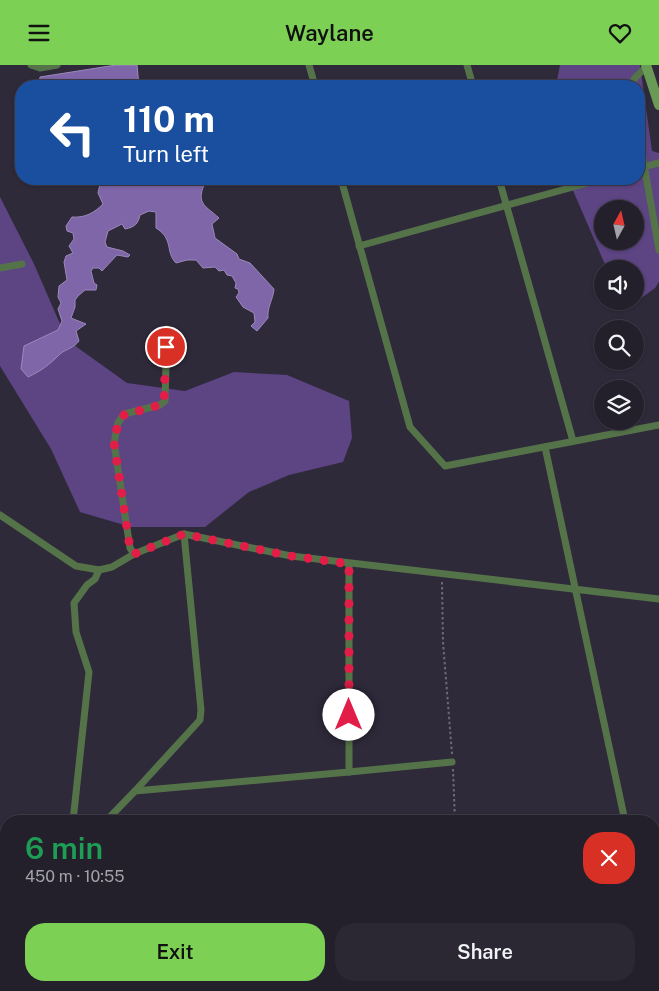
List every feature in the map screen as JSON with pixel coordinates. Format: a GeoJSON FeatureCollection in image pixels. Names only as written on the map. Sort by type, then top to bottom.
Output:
{"type":"FeatureCollection","features":[{"type":"Feature","properties":{"kind":"main road"},"geometry":{"type":"LineString","coordinates":[[646,66],[659,105]]}},
{"type":"Feature","properties":{"kind":"street"},"geometry":{"type":"LineString","coordinates":[[31,65],[40,68],[56,65]]}},
{"type":"Feature","properties":{"kind":"street"},"geometry":{"type":"LineString","coordinates":[[309,65],[313,80]]}},
{"type":"Feature","properties":{"kind":"street"},"geometry":{"type":"LineString","coordinates":[[467,65],[471,80]]}},
{"type":"Feature","properties":{"kind":"street"},"geometry":{"type":"LineString","coordinates":[[634,80],[646,66]]}},
{"type":"Feature","properties":{"kind":"street"},"geometry":{"type":"LineString","coordinates":[[645,167],[659,163]]}},
{"type":"Feature","properties":{"kind":"street"},"geometry":{"type":"LineString","coordinates":[[343,185],[410,427],[425,446],[445,466],[659,425]]}},
{"type":"Feature","properties":{"kind":"street"},"geometry":{"type":"LineString","coordinates":[[501,185],[573,441]]}},
{"type":"Feature","properties":{"kind":"street"},"geometry":{"type":"LineString","coordinates":[[359,246],[580,185]]}},
{"type":"Feature","properties":{"kind":"street"},"geometry":{"type":"LineString","coordinates":[[645,185],[659,250]]}},
{"type":"Feature","properties":{"kind":"street"},"geometry":{"type":"LineString","coordinates":[[0,268],[22,264]]}},
{"type":"Feature","properties":{"kind":"street"},"geometry":{"type":"LineString","coordinates":[[134,554],[130,548],[114,443],[118,423],[124,415],[160,405],[164,401],[167,329]]}},
{"type":"Feature","properties":{"kind":"street"},"geometry":{"type":"LineString","coordinates":[[545,447],[624,815]]}},
{"type":"Feature","properties":{"kind":"street"},"geometry":{"type":"LineString","coordinates":[[0,515],[76,566],[99,570],[112,567],[134,554],[184,534],[291,556],[349,564],[659,599]]}},
{"type":"Feature","properties":{"kind":"street"},"geometry":{"type":"LineString","coordinates":[[112,815],[200,720],[201,710],[184,534]]}},
{"type":"Feature","properties":{"kind":"street"},"geometry":{"type":"LineString","coordinates":[[349,564],[349,772]]}},
{"type":"Feature","properties":{"kind":"street"},"geometry":{"type":"LineString","coordinates":[[74,815],[89,672],[76,632],[74,603],[87,585],[96,579],[99,570]]}},
{"type":"Feature","properties":{"kind":"street"},"geometry":{"type":"LineString","coordinates":[[135,791],[452,762]]}},
{"type":"Feature","properties":{"kind":"path"},"geometry":{"type":"LineString","coordinates":[[442,575],[443,642],[455,815]]}},
{"type":"Feature","properties":{"kind":"shaded area"},"geometry":{"type":"Polygon","coordinates":[[[116,65],[137,65],[138,80],[40,80],[40,77],[116,65]]]}},
{"type":"Feature","properties":{"kind":"shaded area"},"geometry":{"type":"Polygon","coordinates":[[[560,65],[640,65],[642,80],[557,80],[560,65]]]}},
{"type":"Feature","properties":{"kind":"shaded area"},"geometry":{"type":"Polygon","coordinates":[[[645,101],[652,151],[659,153],[659,282],[655,288],[644,296],[644,260],[603,260],[599,250],[644,250],[644,200],[594,200],[594,239],[571,185],[645,185],[645,101]]]}},
{"type":"Feature","properties":{"kind":"shaded area"},"geometry":{"type":"Polygon","coordinates":[[[100,185],[204,185],[201,196],[202,201],[219,218],[212,224],[215,238],[237,254],[239,259],[250,263],[274,289],[268,310],[268,318],[257,331],[251,326],[255,322],[254,313],[243,307],[236,297],[239,293],[238,289],[235,288],[236,283],[232,276],[227,275],[224,270],[219,271],[215,267],[203,268],[196,260],[176,263],[165,237],[156,228],[156,212],[149,211],[140,215],[136,225],[125,229],[122,224],[108,231],[105,242],[107,247],[130,255],[128,257],[117,255],[102,271],[99,268],[93,268],[91,271],[94,283],[97,285],[96,290],[85,290],[78,296],[75,300],[75,307],[71,318],[86,324],[76,331],[79,341],[45,367],[28,377],[21,369],[24,346],[58,330],[62,321],[58,309],[61,303],[58,297],[59,286],[67,280],[64,262],[66,256],[73,253],[69,246],[74,239],[73,233],[67,231],[66,226],[72,217],[81,217],[89,214],[103,204],[98,193],[100,185]]]}},
{"type":"Feature","properties":{"kind":"shaded area"},"geometry":{"type":"Polygon","coordinates":[[[0,197],[34,264],[67,340],[127,383],[185,391],[234,372],[287,375],[349,401],[352,438],[343,462],[289,475],[249,492],[205,527],[131,527],[80,512],[51,449],[0,366],[0,197]]]}},
{"type":"Feature","properties":{"kind":"route"},"geometry":{"type":"LineString","coordinates":[[166,347],[164,401],[160,405],[136,410],[124,415],[118,423],[114,443],[130,548],[134,554],[184,534],[291,556],[349,564],[349,715]]}}]}
